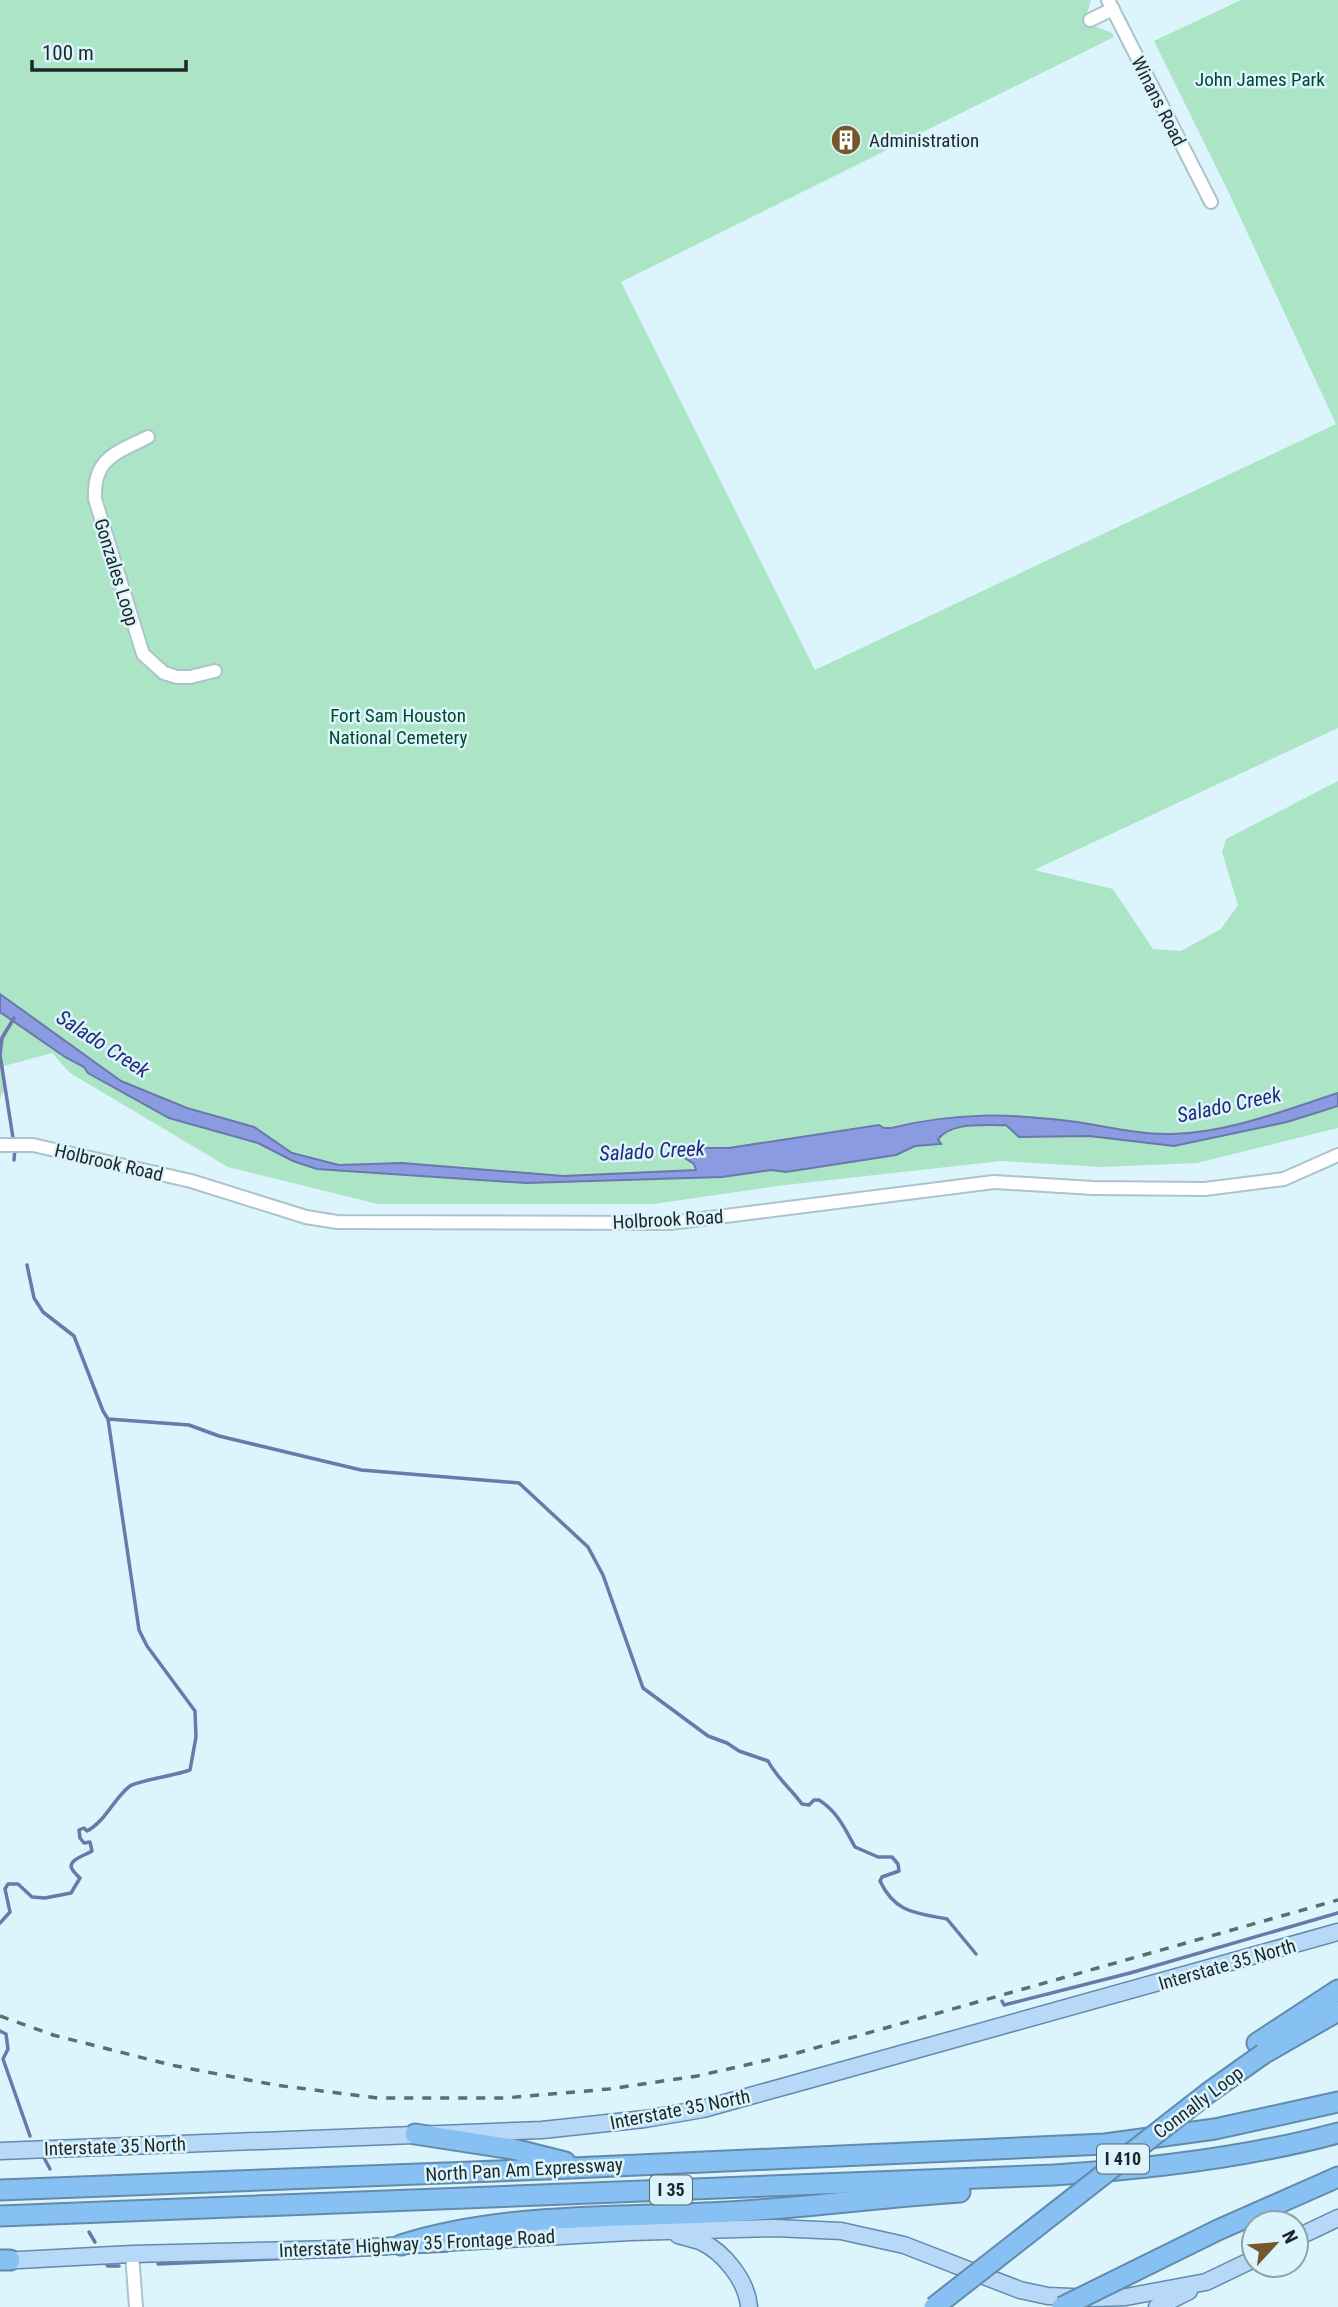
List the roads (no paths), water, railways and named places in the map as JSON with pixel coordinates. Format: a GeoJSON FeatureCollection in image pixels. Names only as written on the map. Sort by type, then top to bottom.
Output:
{"type":"FeatureCollection","features":[{"type":"Feature","properties":{"kind":"highway"},"geometry":{"type":"LineString","coordinates":[[1260,2049],[1338,1990]]}},
{"type":"Feature","properties":{"kind":"highway","name":"Connally Loop"},"geometry":{"type":"LineString","coordinates":[[934,2307],[1208,2093],[1260,2049],[1338,2011]]}},
{"type":"Feature","properties":{"kind":"highway","name":"North Pan Am Expressway"},"geometry":{"type":"LineString","coordinates":[[0,2190],[1105,2144],[1215,2129],[1338,2102]]}},
{"type":"Feature","properties":{"kind":"highway","name":"North Pan Am Expressway"},"geometry":{"type":"LineString","coordinates":[[0,2216],[1040,2176],[1132,2170],[1260,2151],[1338,2133]]}},
{"type":"Feature","properties":{"kind":"highway"},"geometry":{"type":"LineString","coordinates":[[415,2134],[513,2149],[587,2167]]}},
{"type":"Feature","properties":{"kind":"highway"},"geometry":{"type":"LineString","coordinates":[[401,2245],[453,2231],[525,2222],[730,2212],[1145,2177],[1182,2171],[1260,2151]]}},
{"type":"Feature","properties":{"kind":"highway"},"geometry":{"type":"LineString","coordinates":[[1062,2307],[1218,2230],[1338,2177]]}},
{"type":"Feature","properties":{"kind":"main road","name":"Interstate 35 North"},"geometry":{"type":"LineString","coordinates":[[0,2151],[542,2130],[645,2119],[703,2109],[1338,1932]]}},
{"type":"Feature","properties":{"kind":"main road"},"geometry":{"type":"LineString","coordinates":[[1310,2231],[1338,2218]]}},
{"type":"Feature","properties":{"kind":"main road"},"geometry":{"type":"LineString","coordinates":[[666,2231],[775,2228],[841,2231],[904,2245],[989,2280],[1048,2296],[1126,2297],[1206,2282]]}},
{"type":"Feature","properties":{"kind":"main road","name":"Interstate Highway 35 Frontage Road"},"geometry":{"type":"LineString","coordinates":[[132,2254],[336,2249],[666,2231]]}},
{"type":"Feature","properties":{"kind":"main road"},"geometry":{"type":"LineString","coordinates":[[666,2231],[702,2242],[718,2253],[736,2272],[748,2298],[749,2307]]}},
{"type":"Feature","properties":{"kind":"main road"},"geometry":{"type":"LineString","coordinates":[[3,2260],[132,2254]]}},
{"type":"Feature","properties":{"kind":"main road"},"geometry":{"type":"LineString","coordinates":[[1157,2307],[1240,2266]]}},
{"type":"Feature","properties":{"kind":"street"},"geometry":{"type":"LineString","coordinates":[[1090,20],[1111,5]]}},
{"type":"Feature","properties":{"kind":"street","name":"Winans Road"},"geometry":{"type":"LineString","coordinates":[[1111,5],[1211,202]]}},
{"type":"Feature","properties":{"kind":"street","name":"Gonzales Loop"},"geometry":{"type":"LineString","coordinates":[[148,437],[112,454],[103,463],[97,473],[95,499],[143,654],[164,673],[177,677],[215,671]]}},
{"type":"Feature","properties":{"kind":"street","name":"Holbrook Road"},"geometry":{"type":"LineString","coordinates":[[0,1145],[33,1145],[191,1181],[306,1217],[337,1222],[670,1223],[994,1182],[1093,1188],[1205,1189],[1284,1179],[1338,1155]]}},
{"type":"Feature","properties":{"kind":"street"},"geometry":{"type":"LineString","coordinates":[[132,2254],[136,2307]]}},
{"type":"Feature","properties":{"kind":"water"},"geometry":{"type":"Polygon","coordinates":[[[0,994],[121,1081],[187,1108],[254,1127],[292,1153],[339,1165],[402,1163],[564,1176],[696,1170],[694,1164],[674,1151],[677,1148],[729,1148],[879,1125],[891,1128],[938,1119],[984,1116],[1053,1119],[1160,1134],[1193,1133],[1235,1125],[1338,1093],[1338,1106],[1287,1122],[1174,1146],[1089,1136],[1019,1137],[1006,1125],[961,1127],[944,1133],[938,1139],[941,1144],[915,1146],[896,1155],[786,1172],[771,1170],[722,1177],[526,1183],[317,1169],[293,1161],[258,1143],[169,1118],[88,1073],[84,1067],[0,1012],[0,994]]]}},
{"type":"Feature","properties":{"kind":"waterway"},"geometry":{"type":"LineString","coordinates":[[0,1055],[2,1038],[14,1018]]}},
{"type":"Feature","properties":{"kind":"waterway"},"geometry":{"type":"LineString","coordinates":[[0,1055],[13,1138]]}},
{"type":"Feature","properties":{"kind":"waterway"},"geometry":{"type":"LineString","coordinates":[[14,1160],[15,1149]]}},
{"type":"Feature","properties":{"kind":"waterway"},"geometry":{"type":"LineString","coordinates":[[27,1265],[34,1298],[43,1312],[74,1336],[108,1419],[189,1425],[219,1436],[361,1470],[519,1483],[588,1547],[603,1575],[643,1688],[708,1736],[768,1761],[802,1804],[809,1805],[814,1800],[819,1800],[831,1809],[855,1847],[878,1857],[892,1857],[898,1864],[899,1871],[882,1877],[880,1881],[892,1900],[908,1910],[947,1919],[976,1954]]}},
{"type":"Feature","properties":{"kind":"waterway"},"geometry":{"type":"LineString","coordinates":[[0,1923],[10,1912],[5,1889],[8,1884],[18,1884],[32,1897],[45,1898],[71,1893],[80,1878],[72,1869],[72,1863],[92,1851],[90,1842],[84,1843],[80,1838],[79,1830],[84,1828],[87,1831],[93,1827],[130,1786],[190,1770],[196,1737],[195,1711],[147,1646],[139,1630],[108,1419]]}},
{"type":"Feature","properties":{"kind":"waterway"},"geometry":{"type":"LineString","coordinates":[[1002,2001],[1004,2005],[1130,1973],[1338,1913]]}},
{"type":"Feature","properties":{"kind":"waterway"},"geometry":{"type":"LineString","coordinates":[[0,2031],[6,2034],[8,2049],[3,2059],[30,2136]]}},
{"type":"Feature","properties":{"kind":"waterway"},"geometry":{"type":"LineString","coordinates":[[43,2156],[50,2169]]}},
{"type":"Feature","properties":{"kind":"waterway"},"geometry":{"type":"LineString","coordinates":[[89,2232],[95,2242]]}},
{"type":"Feature","properties":{"kind":"waterway"},"geometry":{"type":"LineString","coordinates":[[406,2253],[447,2251]]}},
{"type":"Feature","properties":{"kind":"waterway"},"geometry":{"type":"LineString","coordinates":[[361,2255],[387,2254]]}},
{"type":"Feature","properties":{"kind":"waterway"},"geometry":{"type":"LineString","coordinates":[[158,2264],[318,2257]]}},
{"type":"Feature","properties":{"kind":"waterway"},"geometry":{"type":"LineString","coordinates":[[107,2265],[119,2266]]}},
{"type":"Feature","properties":{"kind":"railway"},"geometry":{"type":"LineString","coordinates":[[0,2016],[53,2035],[171,2065],[275,2085],[378,2098],[505,2098],[609,2089],[697,2076],[790,2055],[1338,1900]]}},
{"type":"Feature","properties":{"kind":"place","name":"Administration"},"geometry":{"type":"Point","coordinates":[846,140]}},
{"type":"Feature","properties":{"kind":"park label","name":"John James Park"},"geometry":{"type":"Point","coordinates":[1260,79]}},
{"type":"Feature","properties":{"kind":"park label","name":"Fort Sam Houston National Cemetery"},"geometry":{"type":"Point","coordinates":[398,726]}},
{"type":"Feature","properties":{"kind":"water label","name":"Salado Creek"},"geometry":{"type":"Point","coordinates":[103,1044]}},
{"type":"Feature","properties":{"kind":"water label","name":"Salado Creek"},"geometry":{"type":"Point","coordinates":[1229,1105]}},
{"type":"Feature","properties":{"kind":"water label","name":"Salado Creek"},"geometry":{"type":"Point","coordinates":[652,1151]}}]}
